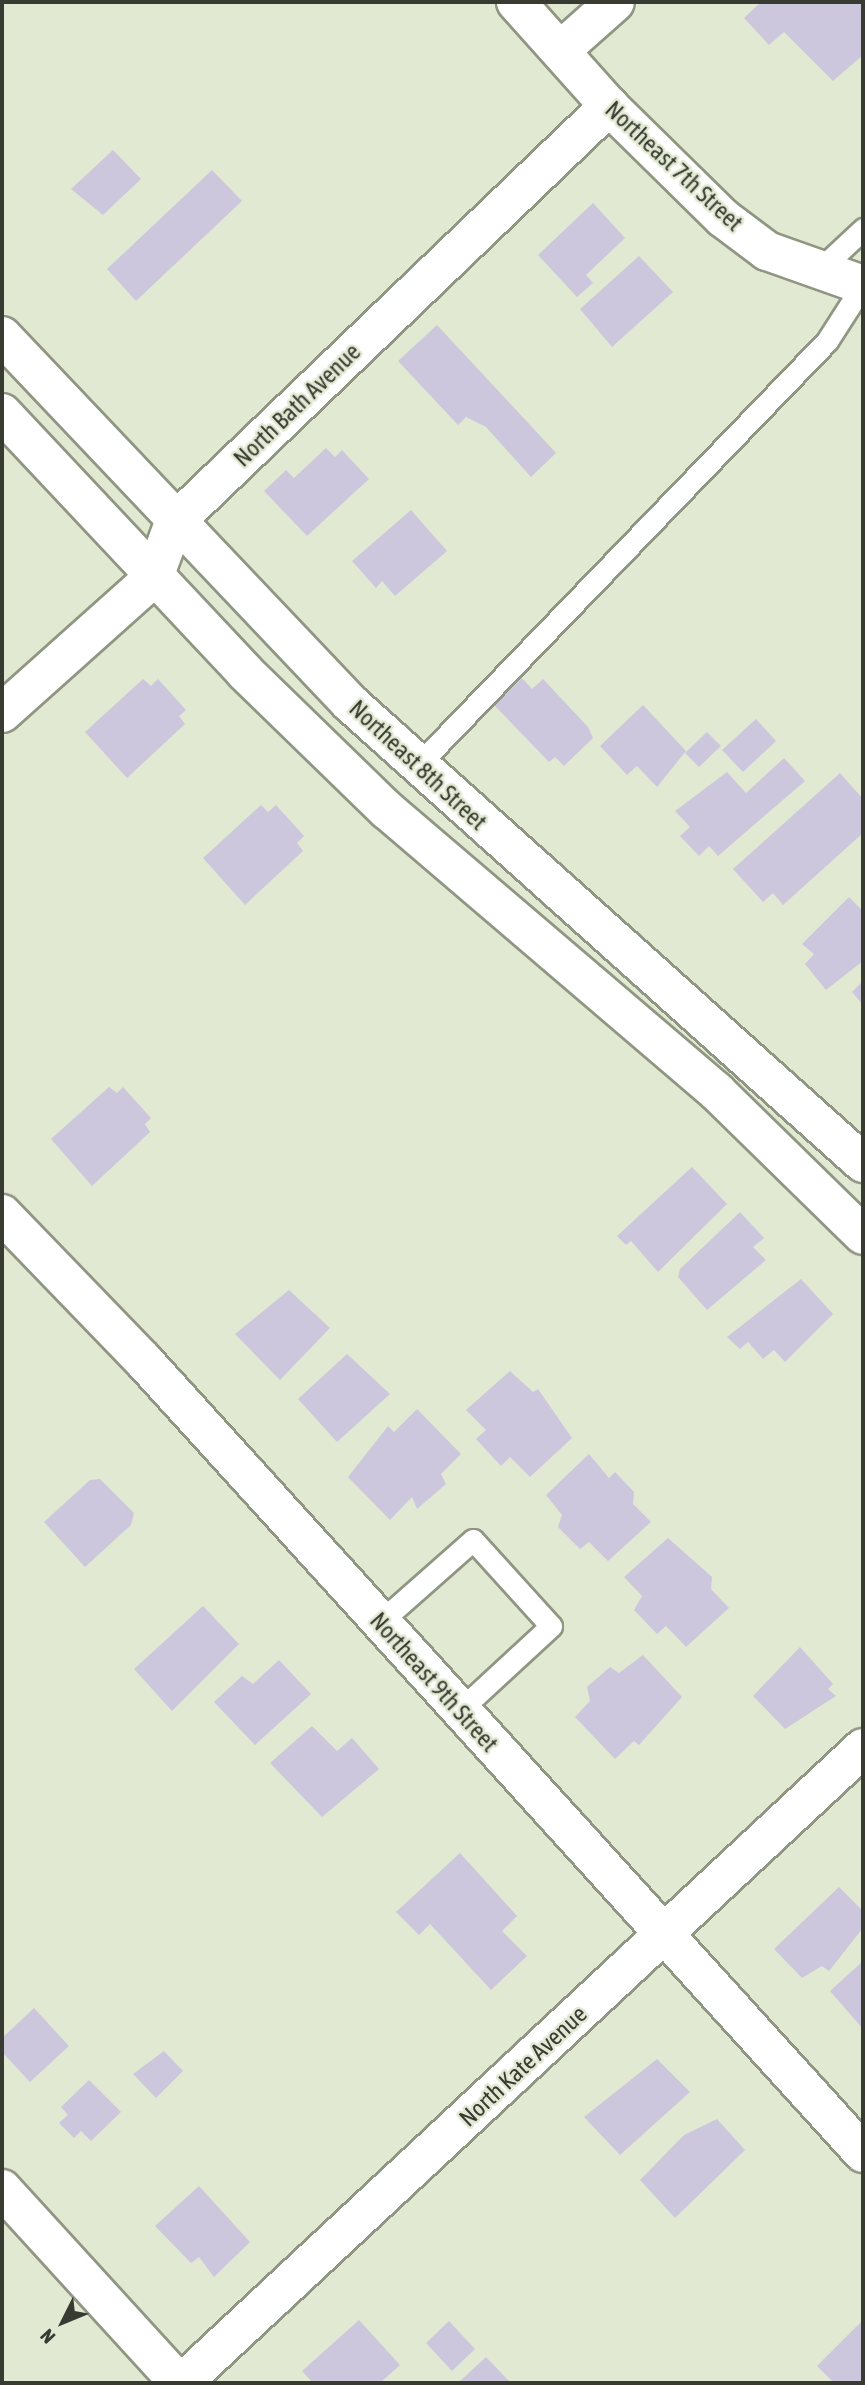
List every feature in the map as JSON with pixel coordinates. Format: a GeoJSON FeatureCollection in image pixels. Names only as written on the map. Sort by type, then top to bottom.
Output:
{"type":"FeatureCollection","features":[{"type":"Feature","properties":{"kind":"street","name":"Northeast 7th Street"},"geometry":{"type":"LineString","coordinates":[[516,2],[608,106],[723,218],[767,251],[863,285]]}},
{"type":"Feature","properties":{"kind":"street"},"geometry":{"type":"LineString","coordinates":[[561,50],[615,2]]}},
{"type":"Feature","properties":{"kind":"street","name":"North Bath Avenue"},"geometry":{"type":"LineString","coordinates":[[2,713],[154,577],[174,523],[608,106]]}},
{"type":"Feature","properties":{"kind":"street","name":"Northeast 8th Street"},"geometry":{"type":"LineString","coordinates":[[2,336],[174,523],[417,766],[742,1047],[863,1163]]}},
{"type":"Feature","properties":{"kind":"street"},"geometry":{"type":"LineString","coordinates":[[2,413],[154,577],[387,810],[717,1092],[863,1235]]}},
{"type":"Feature","properties":{"kind":"street","name":"Northeast 9th Street"},"geometry":{"type":"LineString","coordinates":[[2,1214],[53,1263],[863,2153]]}},
{"type":"Feature","properties":{"kind":"street","name":"North Kate Avenue"},"geometry":{"type":"LineString","coordinates":[[181,2383],[863,1748]]}},
{"type":"Feature","properties":{"kind":"street"},"geometry":{"type":"LineString","coordinates":[[2,2189],[181,2383]]}},
{"type":"Feature","properties":{"kind":"lane"},"geometry":{"type":"LineString","coordinates":[[818,271],[863,229]]}},
{"type":"Feature","properties":{"kind":"lane"},"geometry":{"type":"LineString","coordinates":[[417,766],[827,341],[863,285]]}},
{"type":"Feature","properties":{"kind":"lane"},"geometry":{"type":"LineString","coordinates":[[380,1622],[473,1540],[551,1626],[460,1710]]}},
{"type":"Feature","properties":{"kind":"building"},"geometry":{"type":"Polygon","coordinates":[[[761,2],[863,2],[863,55],[833,81],[784,32],[769,45],[744,18],[761,2]]]}},
{"type":"Feature","properties":{"kind":"building"},"geometry":{"type":"Polygon","coordinates":[[[113,150],[141,179],[103,215],[71,189],[113,150]]]}},
{"type":"Feature","properties":{"kind":"building"},"geometry":{"type":"Polygon","coordinates":[[[212,170],[242,201],[136,301],[107,269],[212,170]]]}},
{"type":"Feature","properties":{"kind":"building"},"geometry":{"type":"Polygon","coordinates":[[[593,203],[625,238],[586,275],[593,283],[577,297],[538,255],[593,203]]]}},
{"type":"Feature","properties":{"kind":"building"},"geometry":{"type":"Polygon","coordinates":[[[639,256],[673,292],[612,347],[580,309],[639,256]]]}},
{"type":"Feature","properties":{"kind":"building"},"geometry":{"type":"Polygon","coordinates":[[[437,325],[556,453],[531,477],[486,427],[466,417],[458,425],[398,361],[437,325]]]}},
{"type":"Feature","properties":{"kind":"building"},"geometry":{"type":"Polygon","coordinates":[[[326,448],[335,457],[342,450],[369,479],[307,536],[264,491],[286,470],[294,478],[326,448]]]}},
{"type":"Feature","properties":{"kind":"building"},"geometry":{"type":"Polygon","coordinates":[[[411,510],[447,551],[395,596],[382,581],[376,588],[352,561],[411,510]]]}},
{"type":"Feature","properties":{"kind":"building"},"geometry":{"type":"Polygon","coordinates":[[[522,678],[532,689],[543,679],[588,727],[593,738],[564,766],[555,757],[549,762],[494,705],[522,678]]]}},
{"type":"Feature","properties":{"kind":"building"},"geometry":{"type":"Polygon","coordinates":[[[143,679],[151,686],[158,679],[186,710],[179,716],[185,724],[127,778],[85,732],[143,679]]]}},
{"type":"Feature","properties":{"kind":"building"},"geometry":{"type":"Polygon","coordinates":[[[643,705],[686,751],[657,787],[637,766],[627,775],[600,746],[643,705]]]}},
{"type":"Feature","properties":{"kind":"building"},"geometry":{"type":"Polygon","coordinates":[[[756,719],[776,741],[743,772],[722,750],[756,719]]]}},
{"type":"Feature","properties":{"kind":"building"},"geometry":{"type":"Polygon","coordinates":[[[707,732],[721,746],[699,767],[685,753],[707,732]]]}},
{"type":"Feature","properties":{"kind":"building"},"geometry":{"type":"Polygon","coordinates":[[[784,758],[805,781],[718,856],[709,846],[699,856],[680,836],[690,827],[675,811],[727,772],[746,793],[784,758]]]}},
{"type":"Feature","properties":{"kind":"building"},"geometry":{"type":"Polygon","coordinates":[[[840,773],[863,799],[863,833],[783,905],[773,893],[763,902],[733,869],[840,773]]]}},
{"type":"Feature","properties":{"kind":"building"},"geometry":{"type":"Polygon","coordinates":[[[261,805],[268,812],[276,805],[304,836],[297,843],[303,851],[245,905],[203,858],[261,805]]]}},
{"type":"Feature","properties":{"kind":"building"},"geometry":{"type":"Polygon","coordinates":[[[849,897],[863,911],[863,961],[826,990],[805,964],[814,954],[802,944],[849,897]]]}},
{"type":"Feature","properties":{"kind":"building"},"geometry":{"type":"Polygon","coordinates":[[[863,981],[863,1005],[852,992],[863,981]]]}},
{"type":"Feature","properties":{"kind":"building"},"geometry":{"type":"Polygon","coordinates":[[[109,1087],[117,1093],[123,1087],[151,1118],[145,1124],[150,1132],[92,1186],[51,1139],[109,1087]]]}},
{"type":"Feature","properties":{"kind":"building"},"geometry":{"type":"Polygon","coordinates":[[[692,1167],[727,1204],[658,1272],[631,1241],[626,1245],[617,1236],[692,1167]]]}},
{"type":"Feature","properties":{"kind":"building"},"geometry":{"type":"Polygon","coordinates":[[[740,1212],[764,1238],[753,1247],[766,1260],[707,1310],[678,1277],[680,1269],[740,1212]]]}},
{"type":"Feature","properties":{"kind":"building"},"geometry":{"type":"Polygon","coordinates":[[[801,1279],[833,1314],[785,1362],[774,1350],[763,1359],[748,1342],[740,1349],[727,1337],[801,1279]]]}},
{"type":"Feature","properties":{"kind":"building"},"geometry":{"type":"Polygon","coordinates":[[[289,1290],[330,1328],[280,1380],[235,1334],[289,1290]]]}},
{"type":"Feature","properties":{"kind":"building"},"geometry":{"type":"Polygon","coordinates":[[[347,1354],[390,1394],[337,1442],[298,1399],[347,1354]]]}},
{"type":"Feature","properties":{"kind":"building"},"geometry":{"type":"Polygon","coordinates":[[[510,1371],[533,1392],[538,1389],[572,1438],[530,1477],[510,1457],[501,1466],[476,1439],[486,1430],[466,1410],[510,1371]]]}},
{"type":"Feature","properties":{"kind":"building"},"geometry":{"type":"Polygon","coordinates":[[[417,1409],[461,1454],[441,1474],[446,1484],[417,1509],[412,1497],[390,1520],[348,1477],[388,1426],[394,1432],[417,1409]]]}},
{"type":"Feature","properties":{"kind":"building"},"geometry":{"type":"Polygon","coordinates":[[[589,1454],[609,1478],[615,1472],[634,1492],[633,1504],[651,1522],[608,1561],[589,1542],[580,1549],[558,1527],[562,1515],[546,1495],[589,1454]]]}},
{"type":"Feature","properties":{"kind":"building"},"geometry":{"type":"Polygon","coordinates":[[[100,1479],[134,1513],[131,1525],[85,1567],[44,1522],[90,1480],[100,1479]]]}},
{"type":"Feature","properties":{"kind":"building"},"geometry":{"type":"Polygon","coordinates":[[[668,1538],[712,1577],[711,1589],[729,1608],[686,1647],[666,1626],[657,1634],[634,1610],[642,1596],[624,1577],[668,1538]]]}},
{"type":"Feature","properties":{"kind":"building"},"geometry":{"type":"Polygon","coordinates":[[[203,1606],[239,1644],[172,1711],[134,1669],[203,1606]]]}},
{"type":"Feature","properties":{"kind":"building"},"geometry":{"type":"Polygon","coordinates":[[[800,1647],[833,1684],[828,1689],[836,1696],[785,1729],[753,1696],[800,1647]]]}},
{"type":"Feature","properties":{"kind":"building"},"geometry":{"type":"Polygon","coordinates":[[[643,1655],[682,1697],[639,1745],[634,1741],[615,1759],[575,1717],[590,1701],[587,1687],[610,1667],[619,1673],[643,1655]]]}},
{"type":"Feature","properties":{"kind":"building"},"geometry":{"type":"Polygon","coordinates":[[[279,1660],[311,1694],[255,1745],[214,1702],[242,1676],[253,1684],[279,1660]]]}},
{"type":"Feature","properties":{"kind":"building"},"geometry":{"type":"Polygon","coordinates":[[[312,1726],[337,1751],[352,1738],[379,1769],[322,1817],[270,1763],[312,1726]]]}},
{"type":"Feature","properties":{"kind":"building"},"geometry":{"type":"Polygon","coordinates":[[[460,1853],[517,1916],[502,1931],[527,1956],[491,1990],[430,1924],[419,1935],[396,1912],[460,1853]]]}},
{"type":"Feature","properties":{"kind":"building"},"geometry":{"type":"Polygon","coordinates":[[[839,1887],[863,1911],[863,1928],[829,1971],[822,1966],[802,1978],[774,1949],[839,1887]]]}},
{"type":"Feature","properties":{"kind":"building"},"geometry":{"type":"Polygon","coordinates":[[[863,1961],[863,2029],[830,1991],[863,1961]]]}},
{"type":"Feature","properties":{"kind":"building"},"geometry":{"type":"Polygon","coordinates":[[[34,2008],[69,2046],[30,2082],[2,2052],[2,2038],[34,2008]]]}},
{"type":"Feature","properties":{"kind":"building"},"geometry":{"type":"Polygon","coordinates":[[[164,2051],[183,2071],[156,2098],[133,2074],[164,2051]]]}},
{"type":"Feature","properties":{"kind":"building"},"geometry":{"type":"Polygon","coordinates":[[[657,2059],[690,2092],[620,2155],[584,2117],[657,2059]]]}},
{"type":"Feature","properties":{"kind":"building"},"geometry":{"type":"Polygon","coordinates":[[[89,2080],[121,2112],[91,2141],[81,2131],[74,2138],[59,2123],[68,2115],[61,2107],[89,2080]]]}},
{"type":"Feature","properties":{"kind":"building"},"geometry":{"type":"Polygon","coordinates":[[[717,2119],[745,2150],[675,2218],[640,2180],[684,2135],[717,2119]]]}},
{"type":"Feature","properties":{"kind":"building"},"geometry":{"type":"Polygon","coordinates":[[[199,2186],[250,2242],[214,2277],[199,2257],[191,2263],[155,2226],[199,2186]]]}},
{"type":"Feature","properties":{"kind":"building"},"geometry":{"type":"Polygon","coordinates":[[[359,2320],[400,2365],[380,2383],[313,2383],[302,2371],[359,2320]]]}},
{"type":"Feature","properties":{"kind":"building"},"geometry":{"type":"Polygon","coordinates":[[[863,2320],[863,2383],[834,2383],[817,2366],[863,2320]]]}},
{"type":"Feature","properties":{"kind":"building"},"geometry":{"type":"Polygon","coordinates":[[[449,2321],[475,2349],[452,2371],[426,2343],[449,2321]]]}},
{"type":"Feature","properties":{"kind":"building"},"geometry":{"type":"Polygon","coordinates":[[[486,2357],[511,2383],[458,2383],[486,2357]]]}}]}
